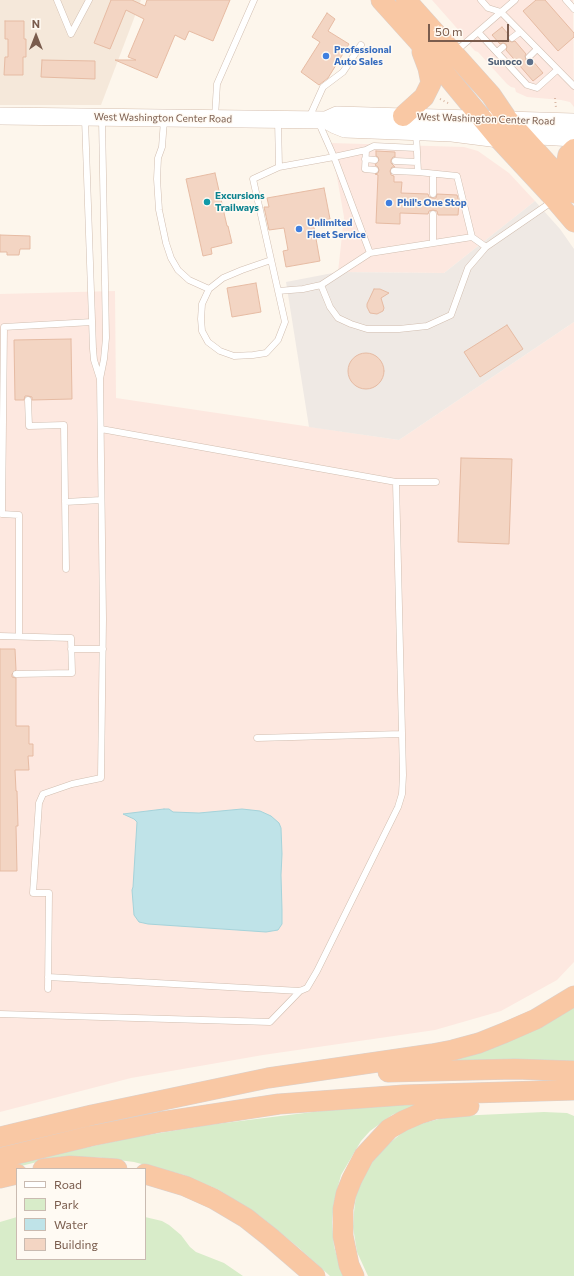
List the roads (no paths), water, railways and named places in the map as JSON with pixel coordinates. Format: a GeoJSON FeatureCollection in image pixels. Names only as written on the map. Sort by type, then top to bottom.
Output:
{"type":"FeatureCollection","features":[{"type":"Feature","properties":{"kind":"highway"},"geometry":{"type":"LineString","coordinates":[[381,0],[418,41],[499,139],[555,199],[574,222]]}},
{"type":"Feature","properties":{"kind":"highway"},"geometry":{"type":"LineString","coordinates":[[406,0],[491,95],[508,120],[574,194]]}},
{"type":"Feature","properties":{"kind":"highway"},"geometry":{"type":"LineString","coordinates":[[402,116],[424,97],[431,83],[428,68],[418,41]]}},
{"type":"Feature","properties":{"kind":"highway"},"geometry":{"type":"LineString","coordinates":[[574,149],[568,155],[566,166],[574,186]]}},
{"type":"Feature","properties":{"kind":"highway"},"geometry":{"type":"LineString","coordinates":[[0,1137],[100,1113],[217,1090],[268,1078],[432,1054],[478,1043],[504,1034],[536,1019],[574,996]]}},
{"type":"Feature","properties":{"kind":"highway"},"geometry":{"type":"LineString","coordinates":[[217,1090],[343,1075],[401,1071],[515,1069],[574,1071]]}},
{"type":"Feature","properties":{"kind":"highway"},"geometry":{"type":"LineString","coordinates":[[0,1158],[92,1136],[161,1122],[279,1104],[404,1095],[574,1091]]}},
{"type":"Feature","properties":{"kind":"highway"},"geometry":{"type":"LineString","coordinates":[[354,1276],[349,1264],[343,1236],[343,1209],[346,1194],[364,1156],[375,1142],[389,1129],[419,1114],[435,1109],[455,1106],[545,1102],[574,1091]]}},
{"type":"Feature","properties":{"kind":"highway"},"geometry":{"type":"LineString","coordinates":[[52,1168],[70,1166],[101,1168]]}},
{"type":"Feature","properties":{"kind":"highway"},"geometry":{"type":"LineString","coordinates":[[0,1178],[16,1174]]}},
{"type":"Feature","properties":{"kind":"highway"},"geometry":{"type":"LineString","coordinates":[[146,1174],[185,1186],[214,1199],[246,1218],[315,1276]]}},
{"type":"Feature","properties":{"kind":"main road","name":"West Washington Center Road"},"geometry":{"type":"LineString","coordinates":[[0,116],[317,120],[337,115],[574,122]]}},
{"type":"Feature","properties":{"kind":"main road","name":"West Washington Center Road"},"geometry":{"type":"LineString","coordinates":[[317,120],[345,129],[452,133],[499,139],[522,135],[574,138]]}},
{"type":"Feature","properties":{"kind":"lane"},"geometry":{"type":"LineString","coordinates":[[57,0],[71,34],[89,0]]}},
{"type":"Feature","properties":{"kind":"lane"},"geometry":{"type":"LineString","coordinates":[[215,119],[217,84],[254,0]]}},
{"type":"Feature","properties":{"kind":"lane"},"geometry":{"type":"LineString","coordinates":[[454,54],[515,0]]}},
{"type":"Feature","properties":{"kind":"lane"},"geometry":{"type":"LineString","coordinates":[[566,0],[574,9]]}},
{"type":"Feature","properties":{"kind":"lane"},"geometry":{"type":"LineString","coordinates":[[485,2],[488,8],[501,12],[574,86]]}},
{"type":"Feature","properties":{"kind":"lane"},"geometry":{"type":"LineString","coordinates":[[478,32],[527,85],[537,88],[557,70]]}},
{"type":"Feature","properties":{"kind":"lane"},"geometry":{"type":"LineString","coordinates":[[512,38],[520,32]]}},
{"type":"Feature","properties":{"kind":"lane"},"geometry":{"type":"LineString","coordinates":[[361,45],[342,72],[334,80],[323,87],[317,120],[334,157],[370,253]]}},
{"type":"Feature","properties":{"kind":"lane"},"geometry":{"type":"LineString","coordinates":[[497,52],[503,47]]}},
{"type":"Feature","properties":{"kind":"lane"},"geometry":{"type":"LineString","coordinates":[[529,57],[537,49]]}},
{"type":"Feature","properties":{"kind":"lane"},"geometry":{"type":"LineString","coordinates":[[514,71],[520,66]]}},
{"type":"Feature","properties":{"kind":"lane"},"geometry":{"type":"LineString","coordinates":[[85,117],[94,360],[100,379]]}},
{"type":"Feature","properties":{"kind":"lane"},"geometry":{"type":"LineString","coordinates":[[48,989],[49,893],[33,893],[39,803],[43,794],[72,784],[101,778],[103,649],[100,379],[106,338],[102,118]]}},
{"type":"Feature","properties":{"kind":"lane"},"geometry":{"type":"LineString","coordinates":[[164,118],[162,146],[158,158],[157,179],[159,210],[166,243],[171,258],[178,270],[189,280],[209,289]]}},
{"type":"Feature","properties":{"kind":"lane"},"geometry":{"type":"LineString","coordinates":[[278,120],[279,167]]}},
{"type":"Feature","properties":{"kind":"lane"},"geometry":{"type":"LineString","coordinates":[[416,131],[418,172]]}},
{"type":"Feature","properties":{"kind":"lane"},"geometry":{"type":"LineString","coordinates":[[271,260],[223,278],[209,289],[202,304],[202,331],[208,342],[220,351],[234,356],[266,353],[278,340],[285,322],[253,179],[279,167],[366,150],[374,146],[416,148]]}},
{"type":"Feature","properties":{"kind":"lane"},"geometry":{"type":"LineString","coordinates":[[366,150],[365,169],[375,170]]}},
{"type":"Feature","properties":{"kind":"lane"},"geometry":{"type":"LineString","coordinates":[[365,159],[375,160]]}},
{"type":"Feature","properties":{"kind":"lane"},"geometry":{"type":"LineString","coordinates":[[395,161],[417,162]]}},
{"type":"Feature","properties":{"kind":"lane"},"geometry":{"type":"LineString","coordinates":[[394,171],[457,176],[472,237],[486,247]]}},
{"type":"Feature","properties":{"kind":"lane"},"geometry":{"type":"LineString","coordinates":[[433,174],[433,194]]}},
{"type":"Feature","properties":{"kind":"lane"},"geometry":{"type":"LineString","coordinates":[[321,285],[330,307],[338,318],[351,324],[368,329],[399,329],[427,326],[451,315],[468,268],[486,247],[555,199]]}},
{"type":"Feature","properties":{"kind":"lane"},"geometry":{"type":"LineString","coordinates":[[433,214],[433,243]]}},
{"type":"Feature","properties":{"kind":"lane"},"geometry":{"type":"LineString","coordinates":[[278,291],[303,289],[321,285],[370,253],[472,237]]}},
{"type":"Feature","properties":{"kind":"lane"},"geometry":{"type":"LineString","coordinates":[[19,636],[19,515],[2,514],[4,327],[92,322]]}},
{"type":"Feature","properties":{"kind":"lane"},"geometry":{"type":"LineString","coordinates":[[28,400],[29,426],[64,425],[66,569]]}},
{"type":"Feature","properties":{"kind":"lane"},"geometry":{"type":"LineString","coordinates":[[101,429],[396,482],[436,482]]}},
{"type":"Feature","properties":{"kind":"lane"},"geometry":{"type":"LineString","coordinates":[[0,1014],[270,1022],[300,991],[307,988],[317,971],[398,806],[402,794],[404,775],[396,482]]}},
{"type":"Feature","properties":{"kind":"lane"},"geometry":{"type":"LineString","coordinates":[[65,502],[102,500]]}},
{"type":"Feature","properties":{"kind":"lane"},"geometry":{"type":"LineString","coordinates":[[0,636],[71,638],[72,673],[16,674]]}},
{"type":"Feature","properties":{"kind":"lane"},"geometry":{"type":"LineString","coordinates":[[71,649],[103,649]]}},
{"type":"Feature","properties":{"kind":"lane"},"geometry":{"type":"LineString","coordinates":[[258,738],[402,734]]}},
{"type":"Feature","properties":{"kind":"lane"},"geometry":{"type":"LineString","coordinates":[[48,977],[300,991]]}},
{"type":"Feature","properties":{"kind":"water"},"geometry":{"type":"Polygon","coordinates":[[[169,809],[173,812],[199,813],[242,809],[260,811],[271,816],[279,823],[281,828],[282,854],[282,924],[278,930],[266,932],[148,924],[139,922],[134,915],[132,890],[137,822],[123,814],[169,809]]]}},
{"type":"Feature","properties":{"kind":"place","name":"Professional Auto Sales"},"geometry":{"type":"Point","coordinates":[326,56]}},
{"type":"Feature","properties":{"kind":"place","name":"Sunoco"},"geometry":{"type":"Point","coordinates":[530,62]}},
{"type":"Feature","properties":{"kind":"place","name":"Excursions Trailways"},"geometry":{"type":"Point","coordinates":[207,202]}},
{"type":"Feature","properties":{"kind":"place","name":"Phil's One Stop"},"geometry":{"type":"Point","coordinates":[389,203]}},
{"type":"Feature","properties":{"kind":"place","name":"Unlimited Fleet Service"},"geometry":{"type":"Point","coordinates":[299,229]}}]}
